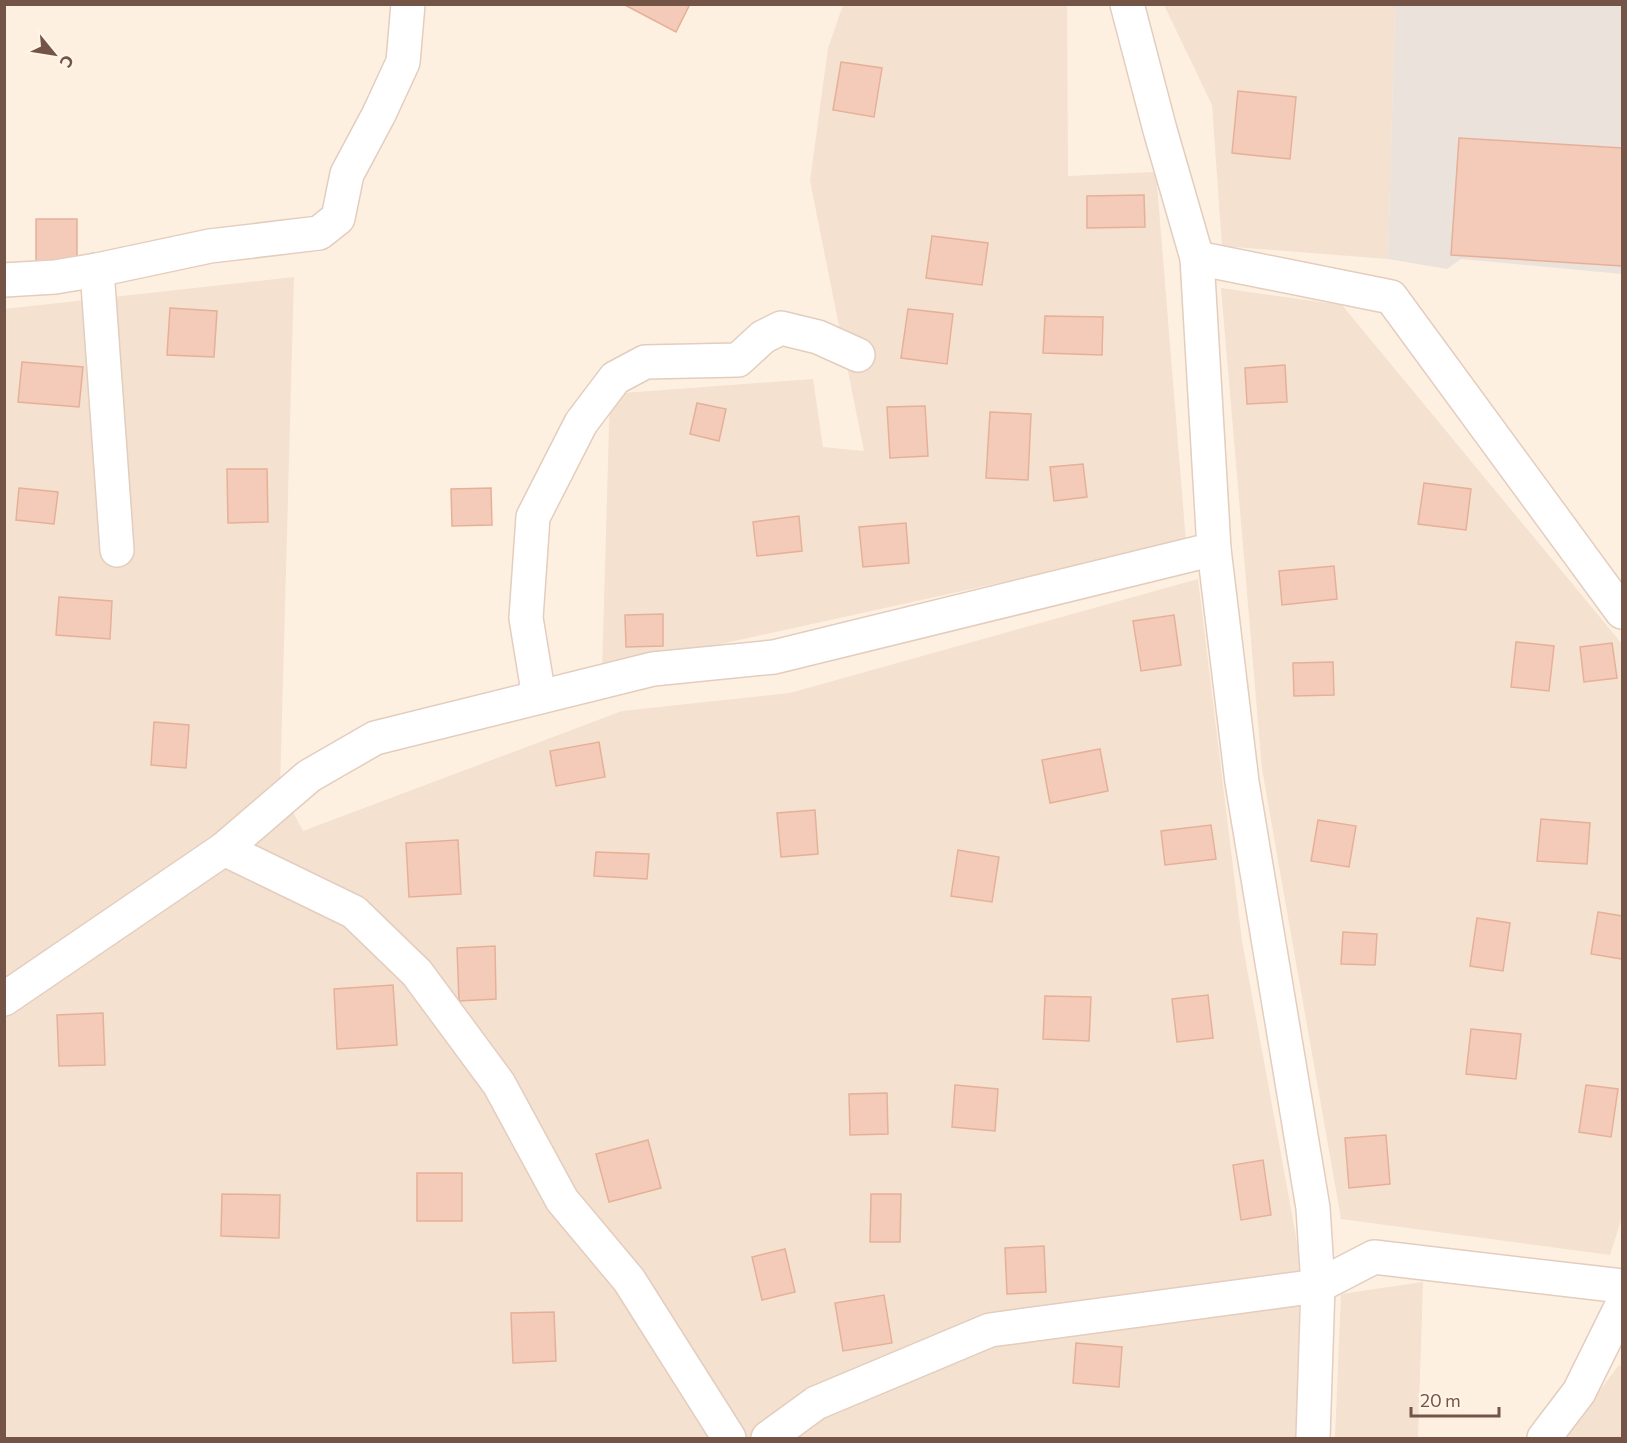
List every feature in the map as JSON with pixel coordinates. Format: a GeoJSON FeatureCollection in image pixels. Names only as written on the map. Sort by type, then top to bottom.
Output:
{"type":"FeatureCollection","features":[{"type":"Feature","properties":{"kind":"street"},"geometry":{"type":"LineString","coordinates":[[4,280],[55,277],[210,246],[319,233],[331,225],[338,218],[347,174],[380,114],[403,62],[408,4]]}},
{"type":"Feature","properties":{"kind":"street"},"geometry":{"type":"LineString","coordinates":[[1127,4],[1197,258],[1214,549],[1242,782],[1313,1208],[1318,1286],[1313,1438]]}},
{"type":"Feature","properties":{"kind":"street"},"geometry":{"type":"LineString","coordinates":[[1197,258],[1390,297],[1623,612]]}},
{"type":"Feature","properties":{"kind":"street"},"geometry":{"type":"LineString","coordinates":[[97,270],[117,550]]}},
{"type":"Feature","properties":{"kind":"street"},"geometry":{"type":"LineString","coordinates":[[539,697],[526,618],[533,517],[581,423],[615,378],[645,362],[738,360],[763,337],[781,327],[818,337],[858,355]]}},
{"type":"Feature","properties":{"kind":"street"},"geometry":{"type":"LineString","coordinates":[[4,999],[224,849],[309,776],[375,738],[653,669],[774,657],[1214,549]]}},
{"type":"Feature","properties":{"kind":"street"},"geometry":{"type":"LineString","coordinates":[[224,849],[354,912],[417,973],[499,1084],[562,1200],[629,1280],[729,1438]]}},
{"type":"Feature","properties":{"kind":"street"},"geometry":{"type":"LineString","coordinates":[[782,1434],[816,1403],[990,1330],[1318,1286],[1374,1257],[1623,1286]]}},
{"type":"Feature","properties":{"kind":"street"},"geometry":{"type":"LineString","coordinates":[[1544,1438],[1579,1392],[1623,1305]]}},
{"type":"Feature","properties":{"kind":"shaded area"},"geometry":{"type":"Polygon","coordinates":[[[843,5],[1067,5],[1068,176],[1156,172],[1186,542],[602,670],[610,394],[813,379],[823,447],[864,451],[810,181],[828,48],[843,5]]]}},
{"type":"Feature","properties":{"kind":"shaded area"},"geometry":{"type":"Polygon","coordinates":[[[1164,5],[1395,5],[1388,259],[1222,246],[1212,105],[1164,5]]]}},
{"type":"Feature","properties":{"kind":"shaded area"},"geometry":{"type":"Polygon","coordinates":[[[1395,5],[1622,5],[1622,274],[1461,259],[1447,269],[1388,259],[1395,5]]]}},
{"type":"Feature","properties":{"kind":"shaded area"},"geometry":{"type":"Polygon","coordinates":[[[294,277],[280,788],[303,831],[622,711],[790,693],[1198,579],[1242,941],[1301,1264],[1298,1438],[5,1438],[4,309],[294,277]]]}},
{"type":"Feature","properties":{"kind":"shaded area"},"geometry":{"type":"Polygon","coordinates":[[[1221,288],[1342,305],[1622,644],[1622,1217],[1610,1255],[1341,1219],[1262,769],[1221,288]]]}},
{"type":"Feature","properties":{"kind":"shaded area"},"geometry":{"type":"Polygon","coordinates":[[[1423,1282],[1418,1438],[1335,1438],[1341,1294],[1423,1282]]]}},
{"type":"Feature","properties":{"kind":"shaded area"},"geometry":{"type":"Polygon","coordinates":[[[1619,1365],[1622,1367],[1622,1438],[1564,1438],[1619,1365]]]}},
{"type":"Feature","properties":{"kind":"building"},"geometry":{"type":"Polygon","coordinates":[[[623,4],[690,4],[676,32],[623,4]]]}},
{"type":"Feature","properties":{"kind":"building"},"geometry":{"type":"Polygon","coordinates":[[[841,62],[882,68],[874,117],[833,110],[841,62]]]}},
{"type":"Feature","properties":{"kind":"building"},"geometry":{"type":"Polygon","coordinates":[[[1238,91],[1296,97],[1290,159],[1232,153],[1238,91]]]}},
{"type":"Feature","properties":{"kind":"building"},"geometry":{"type":"Polygon","coordinates":[[[1459,138],[1622,148],[1622,266],[1451,255],[1459,138]]]}},
{"type":"Feature","properties":{"kind":"building"},"geometry":{"type":"Polygon","coordinates":[[[1144,195],[1145,227],[1087,228],[1087,196],[1144,195]]]}},
{"type":"Feature","properties":{"kind":"building"},"geometry":{"type":"Polygon","coordinates":[[[36,219],[77,219],[77,269],[36,269],[36,219]]]}},
{"type":"Feature","properties":{"kind":"building"},"geometry":{"type":"Polygon","coordinates":[[[932,236],[988,243],[982,285],[926,278],[932,236]]]}},
{"type":"Feature","properties":{"kind":"building"},"geometry":{"type":"Polygon","coordinates":[[[170,308],[217,311],[214,357],[167,355],[170,308]]]}},
{"type":"Feature","properties":{"kind":"building"},"geometry":{"type":"Polygon","coordinates":[[[908,309],[953,314],[947,364],[901,358],[908,309]]]}},
{"type":"Feature","properties":{"kind":"building"},"geometry":{"type":"Polygon","coordinates":[[[1045,316],[1103,317],[1102,355],[1043,353],[1045,316]]]}},
{"type":"Feature","properties":{"kind":"building"},"geometry":{"type":"Polygon","coordinates":[[[22,362],[83,367],[79,407],[18,402],[22,362]]]}},
{"type":"Feature","properties":{"kind":"building"},"geometry":{"type":"Polygon","coordinates":[[[1285,365],[1287,402],[1247,404],[1245,368],[1285,365]]]}},
{"type":"Feature","properties":{"kind":"building"},"geometry":{"type":"Polygon","coordinates":[[[697,403],[726,409],[719,441],[690,434],[697,403]]]}},
{"type":"Feature","properties":{"kind":"building"},"geometry":{"type":"Polygon","coordinates":[[[925,406],[928,456],[890,458],[887,407],[925,406]]]}},
{"type":"Feature","properties":{"kind":"building"},"geometry":{"type":"Polygon","coordinates":[[[990,412],[1031,414],[1028,480],[986,478],[990,412]]]}},
{"type":"Feature","properties":{"kind":"building"},"geometry":{"type":"Polygon","coordinates":[[[1083,464],[1087,497],[1054,501],[1050,467],[1083,464]]]}},
{"type":"Feature","properties":{"kind":"building"},"geometry":{"type":"Polygon","coordinates":[[[227,469],[267,469],[268,522],[228,523],[227,469]]]}},
{"type":"Feature","properties":{"kind":"building"},"geometry":{"type":"Polygon","coordinates":[[[1424,483],[1471,489],[1466,530],[1418,524],[1424,483]]]}},
{"type":"Feature","properties":{"kind":"building"},"geometry":{"type":"Polygon","coordinates":[[[19,488],[58,492],[54,524],[16,520],[19,488]]]}},
{"type":"Feature","properties":{"kind":"building"},"geometry":{"type":"Polygon","coordinates":[[[491,488],[492,525],[452,526],[451,489],[491,488]]]}},
{"type":"Feature","properties":{"kind":"building"},"geometry":{"type":"Polygon","coordinates":[[[799,516],[802,551],[757,556],[753,522],[799,516]]]}},
{"type":"Feature","properties":{"kind":"building"},"geometry":{"type":"Polygon","coordinates":[[[906,523],[909,563],[863,567],[859,527],[906,523]]]}},
{"type":"Feature","properties":{"kind":"building"},"geometry":{"type":"Polygon","coordinates":[[[1334,566],[1337,599],[1282,605],[1279,571],[1334,566]]]}},
{"type":"Feature","properties":{"kind":"building"},"geometry":{"type":"Polygon","coordinates":[[[59,597],[112,601],[110,639],[56,635],[59,597]]]}},
{"type":"Feature","properties":{"kind":"building"},"geometry":{"type":"Polygon","coordinates":[[[663,614],[663,646],[626,647],[625,615],[663,614]]]}},
{"type":"Feature","properties":{"kind":"building"},"geometry":{"type":"Polygon","coordinates":[[[1174,615],[1181,665],[1141,671],[1133,621],[1174,615]]]}},
{"type":"Feature","properties":{"kind":"building"},"geometry":{"type":"Polygon","coordinates":[[[1516,642],[1554,646],[1549,691],[1511,687],[1516,642]]]}},
{"type":"Feature","properties":{"kind":"building"},"geometry":{"type":"Polygon","coordinates":[[[1612,643],[1617,678],[1584,682],[1580,647],[1612,643]]]}},
{"type":"Feature","properties":{"kind":"building"},"geometry":{"type":"Polygon","coordinates":[[[1333,662],[1334,695],[1294,696],[1293,663],[1333,662]]]}},
{"type":"Feature","properties":{"kind":"building"},"geometry":{"type":"Polygon","coordinates":[[[154,722],[189,725],[186,768],[151,765],[154,722]]]}},
{"type":"Feature","properties":{"kind":"building"},"geometry":{"type":"Polygon","coordinates":[[[599,742],[605,777],[556,786],[550,751],[599,742]]]}},
{"type":"Feature","properties":{"kind":"building"},"geometry":{"type":"Polygon","coordinates":[[[1100,749],[1108,791],[1050,803],[1042,760],[1100,749]]]}},
{"type":"Feature","properties":{"kind":"building"},"geometry":{"type":"Polygon","coordinates":[[[815,810],[818,854],[781,857],[777,813],[815,810]]]}},
{"type":"Feature","properties":{"kind":"building"},"geometry":{"type":"Polygon","coordinates":[[[1541,819],[1590,823],[1587,864],[1537,861],[1541,819]]]}},
{"type":"Feature","properties":{"kind":"building"},"geometry":{"type":"Polygon","coordinates":[[[1318,820],[1356,826],[1349,867],[1311,861],[1318,820]]]}},
{"type":"Feature","properties":{"kind":"building"},"geometry":{"type":"Polygon","coordinates":[[[1211,825],[1216,859],[1165,865],[1161,831],[1211,825]]]}},
{"type":"Feature","properties":{"kind":"building"},"geometry":{"type":"Polygon","coordinates":[[[458,840],[461,894],[409,897],[406,843],[458,840]]]}},
{"type":"Feature","properties":{"kind":"building"},"geometry":{"type":"Polygon","coordinates":[[[958,850],[999,857],[992,902],[951,896],[958,850]]]}},
{"type":"Feature","properties":{"kind":"building"},"geometry":{"type":"Polygon","coordinates":[[[596,852],[649,854],[647,879],[594,876],[596,852]]]}},
{"type":"Feature","properties":{"kind":"building"},"geometry":{"type":"Polygon","coordinates":[[[1598,912],[1622,916],[1622,959],[1591,954],[1598,912]]]}},
{"type":"Feature","properties":{"kind":"building"},"geometry":{"type":"Polygon","coordinates":[[[1477,918],[1510,923],[1503,971],[1470,966],[1477,918]]]}},
{"type":"Feature","properties":{"kind":"building"},"geometry":{"type":"Polygon","coordinates":[[[1343,932],[1377,934],[1375,965],[1341,964],[1343,932]]]}},
{"type":"Feature","properties":{"kind":"building"},"geometry":{"type":"Polygon","coordinates":[[[495,946],[496,999],[459,1001],[457,948],[495,946]]]}},
{"type":"Feature","properties":{"kind":"building"},"geometry":{"type":"Polygon","coordinates":[[[393,985],[397,1045],[337,1049],[334,989],[393,985]]]}},
{"type":"Feature","properties":{"kind":"building"},"geometry":{"type":"Polygon","coordinates":[[[1208,995],[1213,1038],[1177,1042],[1172,999],[1208,995]]]}},
{"type":"Feature","properties":{"kind":"building"},"geometry":{"type":"Polygon","coordinates":[[[1045,996],[1091,997],[1089,1041],[1043,1039],[1045,996]]]}},
{"type":"Feature","properties":{"kind":"building"},"geometry":{"type":"Polygon","coordinates":[[[103,1013],[105,1065],[59,1066],[57,1015],[103,1013]]]}},
{"type":"Feature","properties":{"kind":"building"},"geometry":{"type":"Polygon","coordinates":[[[1471,1029],[1521,1034],[1516,1079],[1466,1074],[1471,1029]]]}},
{"type":"Feature","properties":{"kind":"building"},"geometry":{"type":"Polygon","coordinates":[[[955,1085],[998,1089],[995,1131],[952,1127],[955,1085]]]}},
{"type":"Feature","properties":{"kind":"building"},"geometry":{"type":"Polygon","coordinates":[[[1586,1085],[1618,1089],[1611,1137],[1579,1132],[1586,1085]]]}},
{"type":"Feature","properties":{"kind":"building"},"geometry":{"type":"Polygon","coordinates":[[[887,1093],[888,1134],[850,1135],[849,1094],[887,1093]]]}},
{"type":"Feature","properties":{"kind":"building"},"geometry":{"type":"Polygon","coordinates":[[[1386,1135],[1390,1184],[1349,1188],[1345,1138],[1386,1135]]]}},
{"type":"Feature","properties":{"kind":"building"},"geometry":{"type":"Polygon","coordinates":[[[648,1140],[661,1188],[609,1202],[596,1154],[648,1140]]]}},
{"type":"Feature","properties":{"kind":"building"},"geometry":{"type":"Polygon","coordinates":[[[1263,1160],[1271,1215],[1241,1220],[1233,1165],[1263,1160]]]}},
{"type":"Feature","properties":{"kind":"building"},"geometry":{"type":"Polygon","coordinates":[[[417,1173],[462,1173],[462,1221],[417,1221],[417,1173]]]}},
{"type":"Feature","properties":{"kind":"building"},"geometry":{"type":"Polygon","coordinates":[[[222,1194],[280,1195],[279,1238],[221,1236],[222,1194]]]}},
{"type":"Feature","properties":{"kind":"building"},"geometry":{"type":"Polygon","coordinates":[[[871,1194],[901,1194],[900,1242],[870,1242],[871,1194]]]}},
{"type":"Feature","properties":{"kind":"building"},"geometry":{"type":"Polygon","coordinates":[[[1044,1246],[1046,1292],[1007,1294],[1005,1248],[1044,1246]]]}},
{"type":"Feature","properties":{"kind":"building"},"geometry":{"type":"Polygon","coordinates":[[[785,1249],[795,1292],[762,1300],[752,1257],[785,1249]]]}},
{"type":"Feature","properties":{"kind":"building"},"geometry":{"type":"Polygon","coordinates":[[[884,1295],[892,1343],[843,1351],[835,1303],[884,1295]]]}},
{"type":"Feature","properties":{"kind":"building"},"geometry":{"type":"Polygon","coordinates":[[[554,1312],[556,1361],[513,1363],[511,1313],[554,1312]]]}},
{"type":"Feature","properties":{"kind":"building"},"geometry":{"type":"Polygon","coordinates":[[[1076,1343],[1122,1347],[1119,1387],[1073,1383],[1076,1343]]]}}]}
